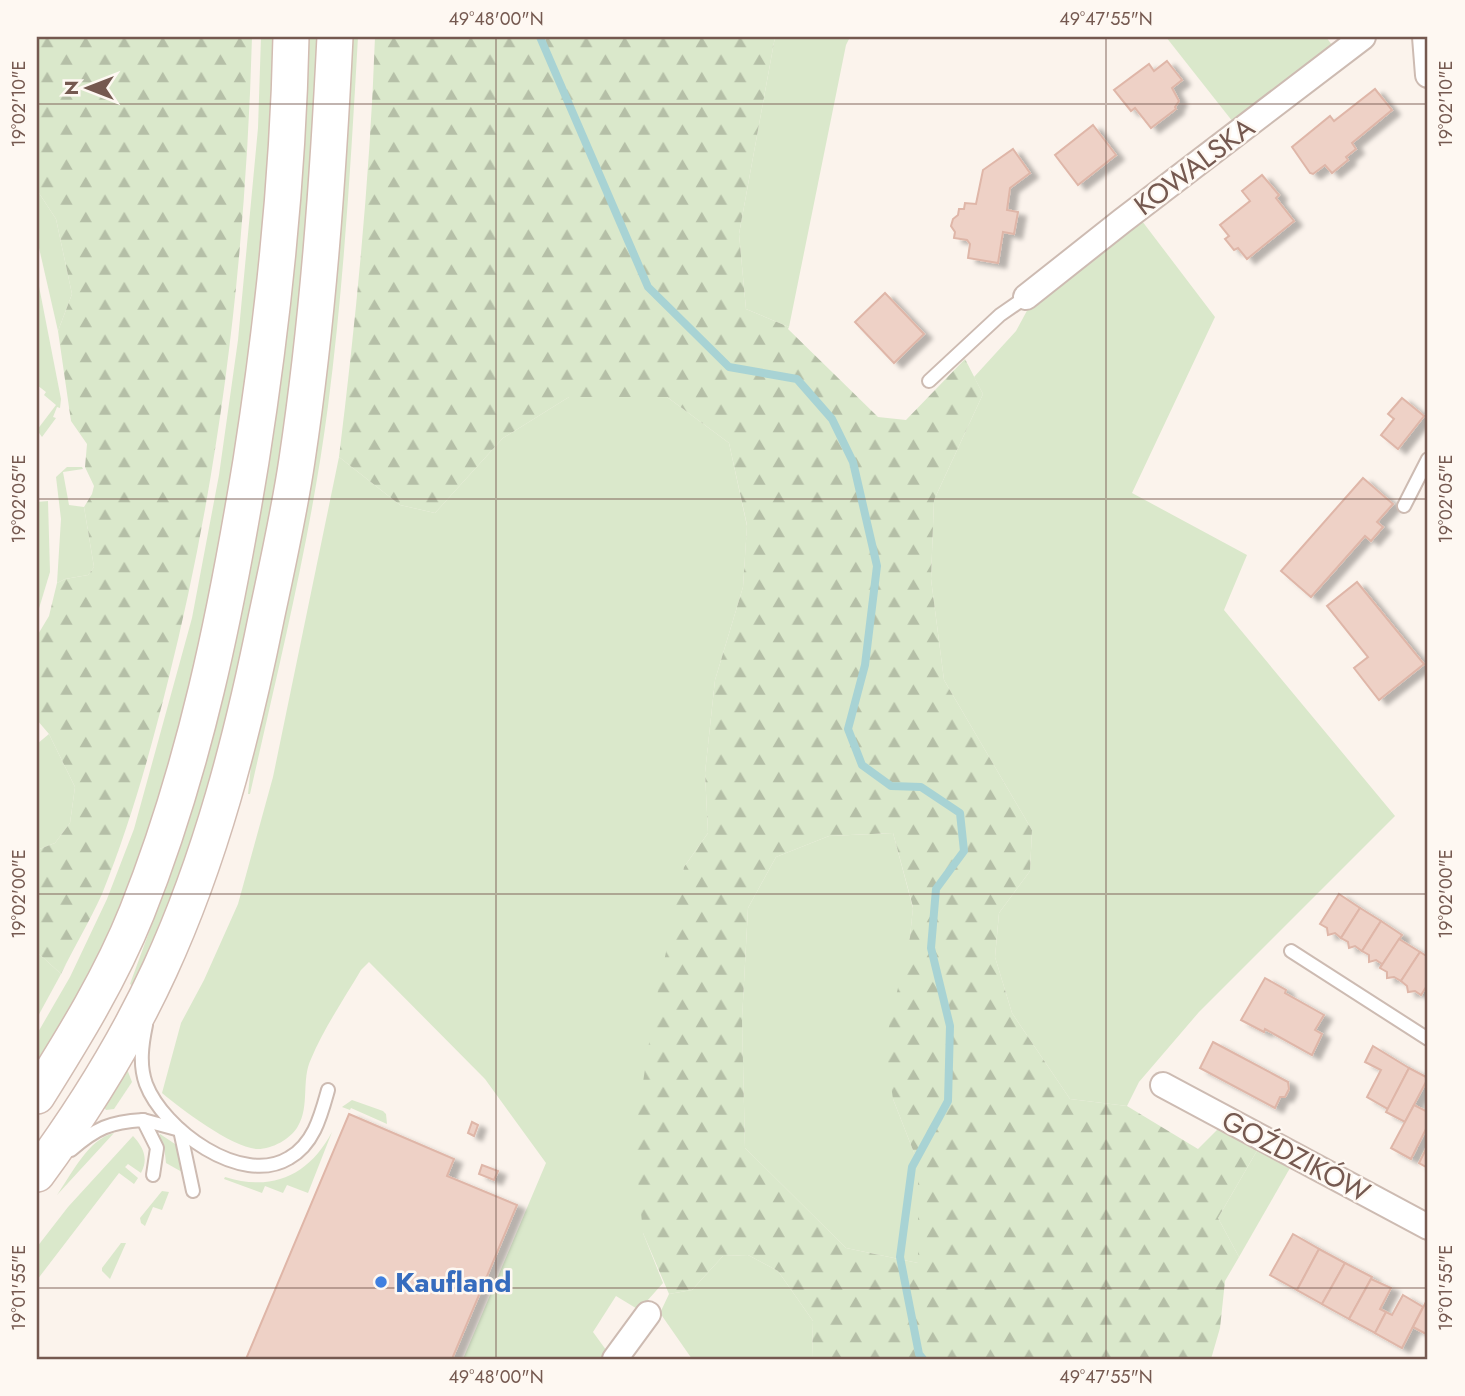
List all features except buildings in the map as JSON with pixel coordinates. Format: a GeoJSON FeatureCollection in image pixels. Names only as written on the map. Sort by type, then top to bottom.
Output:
{"type":"FeatureCollection","features":[{"type":"Feature","properties":{"kind":"main road"},"geometry":{"type":"LineString","coordinates":[[37,1096],[90,1010],[136,914],[162,846],[197,732],[237,545],[266,363],[286,162],[292,37]]}},
{"type":"Feature","properties":{"kind":"main road"},"geometry":{"type":"LineString","coordinates":[[37,1174],[96,1086],[160,969],[203,861],[239,742],[297,462],[309,371],[328,176],[335,37]]}},
{"type":"Feature","properties":{"kind":"street","name":"KOWALSKA"},"geometry":{"type":"LineString","coordinates":[[1026,297],[1363,37]]}},
{"type":"Feature","properties":{"kind":"street"},"geometry":{"type":"LineString","coordinates":[[1425,37],[1428,75]]}},
{"type":"Feature","properties":{"kind":"street","name":"GOŹDZIKÓW"},"geometry":{"type":"LineString","coordinates":[[1163,1086],[1428,1227]]}},
{"type":"Feature","properties":{"kind":"street"},"geometry":{"type":"LineString","coordinates":[[615,1359],[648,1314]]}},
{"type":"Feature","properties":{"kind":"lane"},"geometry":{"type":"LineString","coordinates":[[929,381],[1000,315],[1026,297]]}},
{"type":"Feature","properties":{"kind":"lane"},"geometry":{"type":"LineString","coordinates":[[1404,506],[1428,459]]}},
{"type":"Feature","properties":{"kind":"lane"},"geometry":{"type":"LineString","coordinates":[[1291,951],[1428,1039]]}},
{"type":"Feature","properties":{"kind":"lane"},"geometry":{"type":"LineString","coordinates":[[160,969],[145,1032],[142,1067],[156,1103],[180,1130],[193,1191]]}},
{"type":"Feature","properties":{"kind":"lane"},"geometry":{"type":"LineString","coordinates":[[37,1180],[88,1135],[104,1126],[143,1120],[180,1130],[236,1164],[254,1167],[272,1165],[290,1158],[305,1144],[317,1127],[328,1090]]}},
{"type":"Feature","properties":{"kind":"lane"},"geometry":{"type":"LineString","coordinates":[[143,1120],[157,1148],[153,1175]]}},
{"type":"Feature","properties":{"kind":"green space"},"geometry":{"type":"Polygon","coordinates":[[[37,37],[252,37],[244,199],[228,361],[203,522],[187,602],[154,735],[122,842],[102,894],[61,974],[37,952],[37,850],[55,843],[70,823],[75,787],[49,734],[37,720],[37,636],[49,616],[57,583],[88,575],[94,567],[84,507],[94,486],[85,467],[87,444],[71,421],[58,331],[72,294],[56,219],[37,190],[37,37]]]}},
{"type":"Feature","properties":{"kind":"green space"},"geometry":{"type":"Polygon","coordinates":[[[261,37],[276,37],[264,235],[235,454],[196,662],[156,817],[129,890],[86,980],[37,1066],[37,1034],[70,977],[107,899],[134,829],[192,618],[219,475],[238,340],[258,128],[261,37]]]}},
{"type":"Feature","properties":{"kind":"green space"},"geometry":{"type":"Polygon","coordinates":[[[309,37],[320,37],[311,184],[285,428],[262,561],[242,657],[210,784],[162,924],[133,986],[130,984],[172,869],[227,681],[269,463],[304,137],[309,37]]]}},
{"type":"Feature","properties":{"kind":"green space"},"geometry":{"type":"Polygon","coordinates":[[[352,37],[358,37],[350,175],[328,406],[283,649],[248,794],[254,740],[257,739],[283,619],[342,203],[352,37]]]}},
{"type":"Feature","properties":{"kind":"green space"},"geometry":{"type":"Polygon","coordinates":[[[375,37],[775,37],[739,234],[746,309],[789,327],[788,329],[878,417],[906,420],[965,359],[983,394],[934,500],[931,579],[944,680],[1032,830],[1030,871],[999,913],[995,957],[1012,1013],[1070,1099],[1127,1106],[1198,1149],[1220,1127],[1258,1149],[1218,1218],[1239,1257],[1225,1281],[1220,1328],[1211,1359],[812,1359],[813,1321],[778,1271],[748,1255],[723,1256],[692,1290],[669,1294],[643,1233],[634,1141],[655,1004],[684,867],[708,833],[705,773],[715,680],[743,587],[747,525],[729,443],[667,397],[569,397],[503,438],[435,513],[400,505],[339,457],[362,248],[375,37]],[[893,833],[829,836],[776,857],[748,908],[742,1020],[745,1148],[846,1248],[918,1263],[918,1163],[893,1099],[885,1043],[910,937],[913,907],[893,833]]]}},
{"type":"Feature","properties":{"kind":"green space"},"geometry":{"type":"Polygon","coordinates":[[[775,37],[850,37],[846,45],[789,327],[746,309],[739,234],[775,37]]]}},
{"type":"Feature","properties":{"kind":"green space"},"geometry":{"type":"Polygon","coordinates":[[[1166,37],[1326,37],[1332,45],[1233,122],[1166,37]]]}},
{"type":"Feature","properties":{"kind":"green space"},"geometry":{"type":"Polygon","coordinates":[[[37,190],[56,219],[72,294],[58,331],[37,239],[37,190]]]}},
{"type":"Feature","properties":{"kind":"green space"},"geometry":{"type":"Polygon","coordinates":[[[1139,217],[1215,317],[1132,493],[1247,555],[1224,610],[1395,816],[1199,1012],[1139,1082],[1127,1106],[1070,1099],[1012,1013],[995,957],[999,913],[1030,871],[1032,830],[944,680],[931,579],[934,500],[983,394],[974,377],[1016,331],[1029,307],[1139,217]]]}},
{"type":"Feature","properties":{"kind":"green space"},"geometry":{"type":"Polygon","coordinates":[[[37,276],[61,399],[60,408],[57,407],[53,417],[56,418],[42,437],[37,430],[56,405],[37,385],[37,276]]]}},
{"type":"Feature","properties":{"kind":"green space"},"geometry":{"type":"Polygon","coordinates":[[[569,397],[667,397],[729,443],[747,526],[743,587],[715,680],[705,773],[708,833],[684,867],[643,1233],[663,1283],[639,1310],[616,1296],[593,1332],[609,1354],[606,1359],[463,1359],[546,1163],[485,1079],[369,962],[361,970],[316,1047],[306,1076],[302,1118],[295,1131],[281,1142],[258,1149],[248,1147],[222,1136],[162,1093],[181,1023],[204,980],[238,904],[273,777],[339,457],[400,505],[435,513],[503,438],[569,397]]]}},
{"type":"Feature","properties":{"kind":"green space"},"geometry":{"type":"Polygon","coordinates":[[[67,467],[83,469],[63,472],[69,505],[84,507],[94,567],[88,575],[57,583],[61,519],[56,477],[67,467]]]}},
{"type":"Feature","properties":{"kind":"green space"},"geometry":{"type":"Polygon","coordinates":[[[48,501],[50,572],[37,615],[37,502],[48,501]]]}},
{"type":"Feature","properties":{"kind":"green space"},"geometry":{"type":"Polygon","coordinates":[[[49,734],[75,787],[70,823],[55,843],[37,850],[37,744],[49,734]]]}},
{"type":"Feature","properties":{"kind":"green space"},"geometry":{"type":"Polygon","coordinates":[[[893,833],[913,908],[893,1099],[918,1163],[918,1263],[846,1248],[745,1148],[742,1020],[748,908],[776,857],[829,836],[893,833]]]}},
{"type":"Feature","properties":{"kind":"green space"},"geometry":{"type":"Polygon","coordinates":[[[37,952],[61,974],[37,1018],[37,952]]]}},
{"type":"Feature","properties":{"kind":"green space"},"geometry":{"type":"Polygon","coordinates":[[[127,1069],[132,1082],[114,1109],[106,1110],[103,1106],[127,1069]]]}},
{"type":"Feature","properties":{"kind":"green space"},"geometry":{"type":"Polygon","coordinates":[[[352,1100],[383,1111],[387,1124],[351,1108],[342,1107],[352,1100]]]}},
{"type":"Feature","properties":{"kind":"green space"},"geometry":{"type":"Polygon","coordinates":[[[332,1132],[308,1193],[287,1185],[283,1193],[265,1186],[262,1193],[224,1179],[259,1182],[288,1176],[312,1159],[332,1132]]]}},
{"type":"Feature","properties":{"kind":"green space"},"geometry":{"type":"Polygon","coordinates":[[[114,1133],[57,1195],[88,1150],[96,1142],[114,1133]]]}},
{"type":"Feature","properties":{"kind":"green space"},"geometry":{"type":"Polygon","coordinates":[[[160,1134],[175,1144],[184,1170],[182,1172],[166,1163],[160,1134]]]}},
{"type":"Feature","properties":{"kind":"green space"},"geometry":{"type":"Polygon","coordinates":[[[133,1136],[145,1158],[141,1173],[128,1164],[125,1167],[138,1178],[134,1184],[119,1173],[37,1280],[37,1247],[68,1207],[133,1136]]]}},
{"type":"Feature","properties":{"kind":"green space"},"geometry":{"type":"Polygon","coordinates":[[[1258,1149],[1290,1168],[1239,1257],[1218,1218],[1258,1149]]]}},
{"type":"Feature","properties":{"kind":"green space"},"geometry":{"type":"Polygon","coordinates":[[[162,1191],[169,1192],[162,1210],[153,1207],[145,1226],[140,1218],[162,1191]]]}},
{"type":"Feature","properties":{"kind":"green space"},"geometry":{"type":"Polygon","coordinates":[[[121,1243],[126,1243],[110,1279],[102,1268],[121,1243]]]}},
{"type":"Feature","properties":{"kind":"green space"},"geometry":{"type":"Polygon","coordinates":[[[748,1255],[778,1271],[813,1321],[812,1359],[692,1359],[660,1313],[669,1294],[692,1290],[723,1256],[748,1255]]]}},
{"type":"Feature","properties":{"kind":"waterway"},"geometry":{"type":"LineString","coordinates":[[540,37],[648,287],[729,367],[797,379],[832,419],[853,462],[877,566],[865,665],[848,729],[862,765],[891,786],[921,787],[960,813],[964,851],[936,889],[931,948],[950,1026],[948,1101],[912,1167],[900,1257],[919,1354],[923,1359]]}},
{"type":"Feature","properties":{"kind":"place","name":"Kaufland"},"geometry":{"type":"Point","coordinates":[381,1282]}}]}
